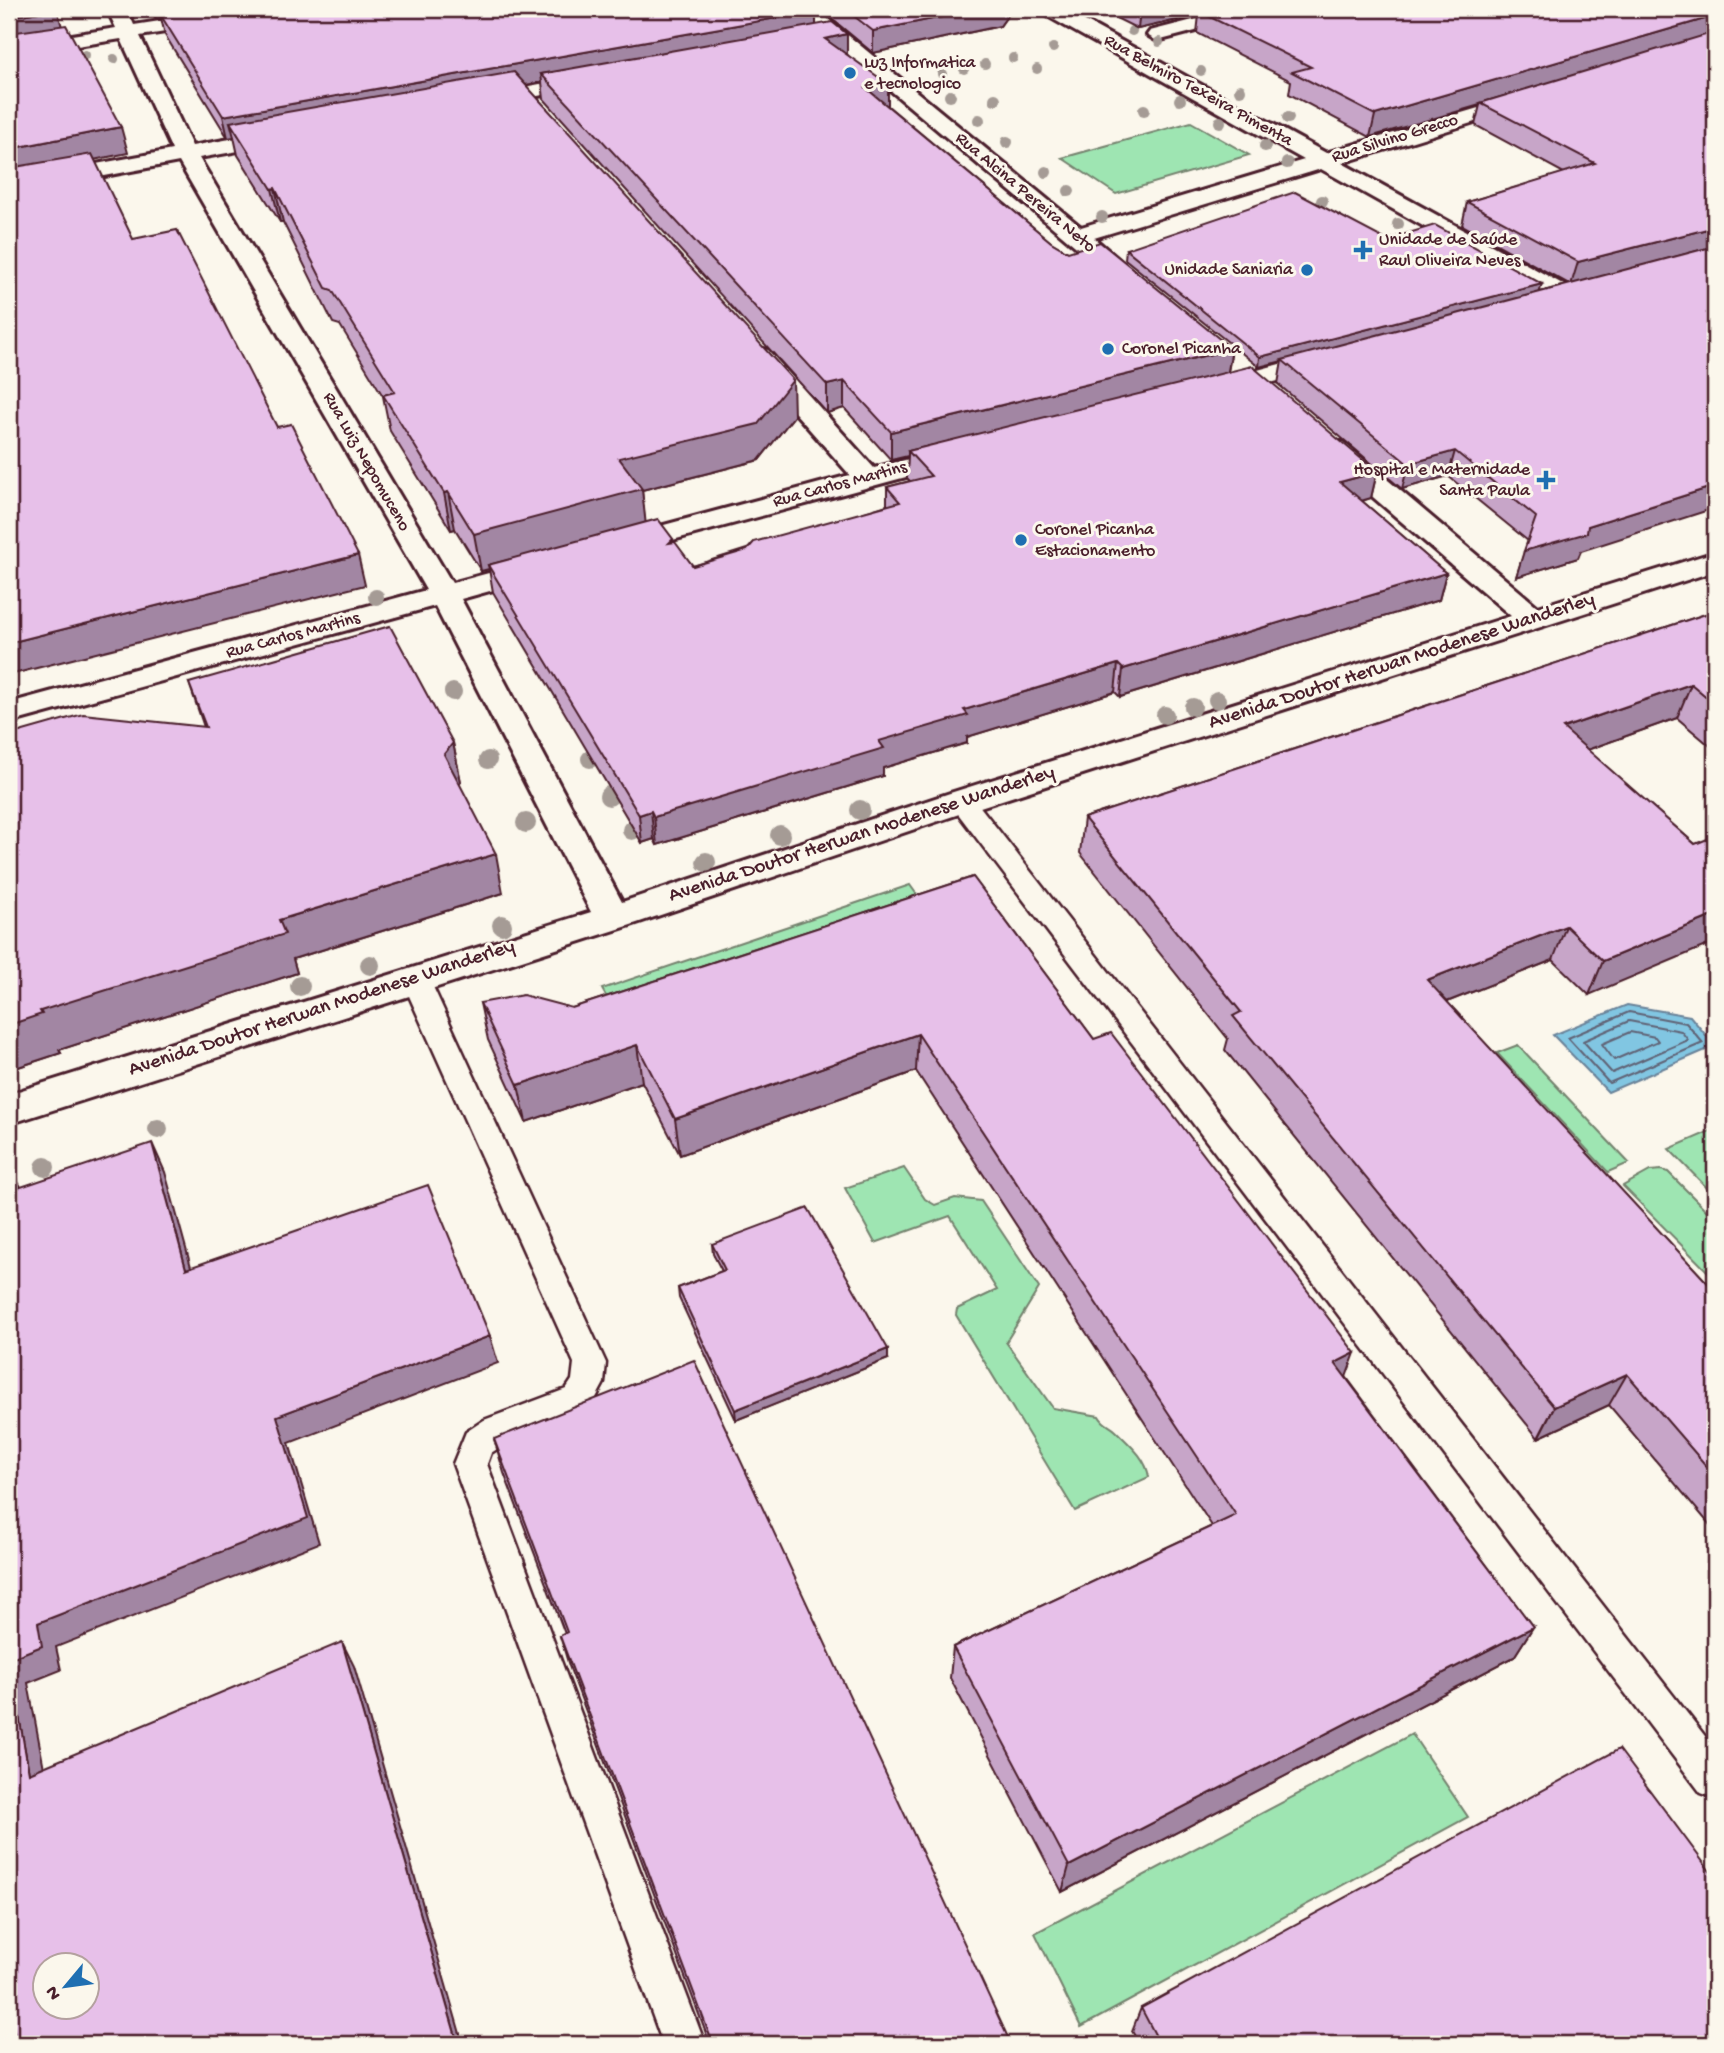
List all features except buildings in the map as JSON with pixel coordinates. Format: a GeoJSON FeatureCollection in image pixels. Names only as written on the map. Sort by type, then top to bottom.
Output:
{"type":"FeatureCollection","features":[{"type":"Feature","properties":{"kind":"street"},"geometry":{"type":"LineString","coordinates":[[9,51],[122,19],[169,9]]}},
{"type":"Feature","properties":{"kind":"street"},"geometry":{"type":"LineString","coordinates":[[9,34],[122,19],[273,9]]}},
{"type":"Feature","properties":{"kind":"street","name":"Rua Alcina Pereira Neto"},"geometry":{"type":"LineString","coordinates":[[804,9],[1150,296]]}},
{"type":"Feature","properties":{"kind":"street","name":"Rua Belmiro Texeira Pimenta"},"geometry":{"type":"LineString","coordinates":[[1049,9],[1325,160],[1567,297]]}},
{"type":"Feature","properties":{"kind":"street"},"geometry":{"type":"LineString","coordinates":[[1157,35],[1258,9]]}},
{"type":"Feature","properties":{"kind":"street","name":"Rua Luiz Nepomuceno"},"geometry":{"type":"LineString","coordinates":[[122,19],[185,154],[444,595],[612,918]]}},
{"type":"Feature","properties":{"kind":"street"},"geometry":{"type":"LineString","coordinates":[[809,42],[836,37]]}},
{"type":"Feature","properties":{"kind":"street"},"geometry":{"type":"LineString","coordinates":[[456,105],[619,76]]}},
{"type":"Feature","properties":{"kind":"street"},"geometry":{"type":"LineString","coordinates":[[524,93],[543,114]]}},
{"type":"Feature","properties":{"kind":"street","name":"Rua Silvino Grecco"},"geometry":{"type":"LineString","coordinates":[[1076,236],[1546,94]]}},
{"type":"Feature","properties":{"kind":"street"},"geometry":{"type":"LineString","coordinates":[[9,187],[307,132]]}},
{"type":"Feature","properties":{"kind":"street"},"geometry":{"type":"LineString","coordinates":[[1527,307],[1594,290]]}},
{"type":"Feature","properties":{"kind":"street"},"geometry":{"type":"LineString","coordinates":[[746,342],[867,477]]}},
{"type":"Feature","properties":{"kind":"street"},"geometry":{"type":"LineString","coordinates":[[1186,398],[1353,353]]}},
{"type":"Feature","properties":{"kind":"street"},"geometry":{"type":"LineString","coordinates":[[1315,433],[1535,620]]}},
{"type":"Feature","properties":{"kind":"street","name":"Rua Carlos Martins"},"geometry":{"type":"LineString","coordinates":[[9,713],[867,477],[986,447]]}},
{"type":"Feature","properties":{"kind":"street","name":"Avenida Doutor Herwan Modenese Wanderley"},"geometry":{"type":"LineString","coordinates":[[9,1109],[415,978],[612,918],[962,801],[1715,561]]}},
{"type":"Feature","properties":{"kind":"lane"},"geometry":{"type":"LineString","coordinates":[[962,801],[1715,1779]]}},
{"type":"Feature","properties":{"kind":"lane"},"geometry":{"type":"LineString","coordinates":[[415,978],[590,1363],[588,1383],[578,1399],[496,1431],[478,1443],[470,1464],[684,2044]]}},
{"type":"Feature","properties":{"kind":"green space"},"geometry":{"type":"Polygon","coordinates":[[[1191,122],[1249,155],[1116,194],[1062,158],[1191,122]]]}},
{"type":"Feature","properties":{"kind":"green space"},"geometry":{"type":"Polygon","coordinates":[[[910,885],[930,913],[619,1020],[602,989],[910,885]]]}},
{"type":"Feature","properties":{"kind":"green space"},"geometry":{"type":"Polygon","coordinates":[[[1518,1045],[1629,1163],[1608,1172],[1497,1053],[1518,1045]]]}},
{"type":"Feature","properties":{"kind":"green space"},"geometry":{"type":"Polygon","coordinates":[[[1715,1129],[1715,1196],[1669,1149],[1715,1129]]]}},
{"type":"Feature","properties":{"kind":"green space"},"geometry":{"type":"Polygon","coordinates":[[[904,1168],[925,1199],[935,1205],[955,1198],[981,1201],[1039,1288],[1006,1342],[1053,1408],[1099,1416],[1137,1452],[1149,1477],[1075,1511],[956,1315],[957,1309],[997,1290],[950,1216],[875,1243],[845,1188],[904,1168]]]}},
{"type":"Feature","properties":{"kind":"green space"},"geometry":{"type":"Polygon","coordinates":[[[1650,1171],[1668,1172],[1715,1219],[1715,1279],[1623,1186],[1650,1171]]]}},
{"type":"Feature","properties":{"kind":"green space"},"geometry":{"type":"Polygon","coordinates":[[[1412,1734],[1468,1817],[1081,2027],[1035,1933],[1412,1734]]]}},
{"type":"Feature","properties":{"kind":"water"},"geometry":{"type":"Polygon","coordinates":[[[1627,1005],[1690,1016],[1715,1046],[1608,1092],[1553,1035],[1627,1005]]]}},
{"type":"Feature","properties":{"kind":"place","name":"Luz Informatica e tecnologico"},"geometry":{"type":"Point","coordinates":[850,73]}},
{"type":"Feature","properties":{"kind":"place","name":"Unidade de Saúde Raul Oliveira Neves"},"geometry":{"type":"Point","coordinates":[1363,250]}},
{"type":"Feature","properties":{"kind":"place","name":"Unidade Saniaria"},"geometry":{"type":"Point","coordinates":[1307,270]}},
{"type":"Feature","properties":{"kind":"place","name":"Coronel Picanha"},"geometry":{"type":"Point","coordinates":[1108,349]}},
{"type":"Feature","properties":{"kind":"place","name":"Hospital e Maternidade Santa Paula"},"geometry":{"type":"Point","coordinates":[1546,480]}},
{"type":"Feature","properties":{"kind":"place","name":"Coronel Picanha Estacionamento"},"geometry":{"type":"Point","coordinates":[1021,540]}}]}
